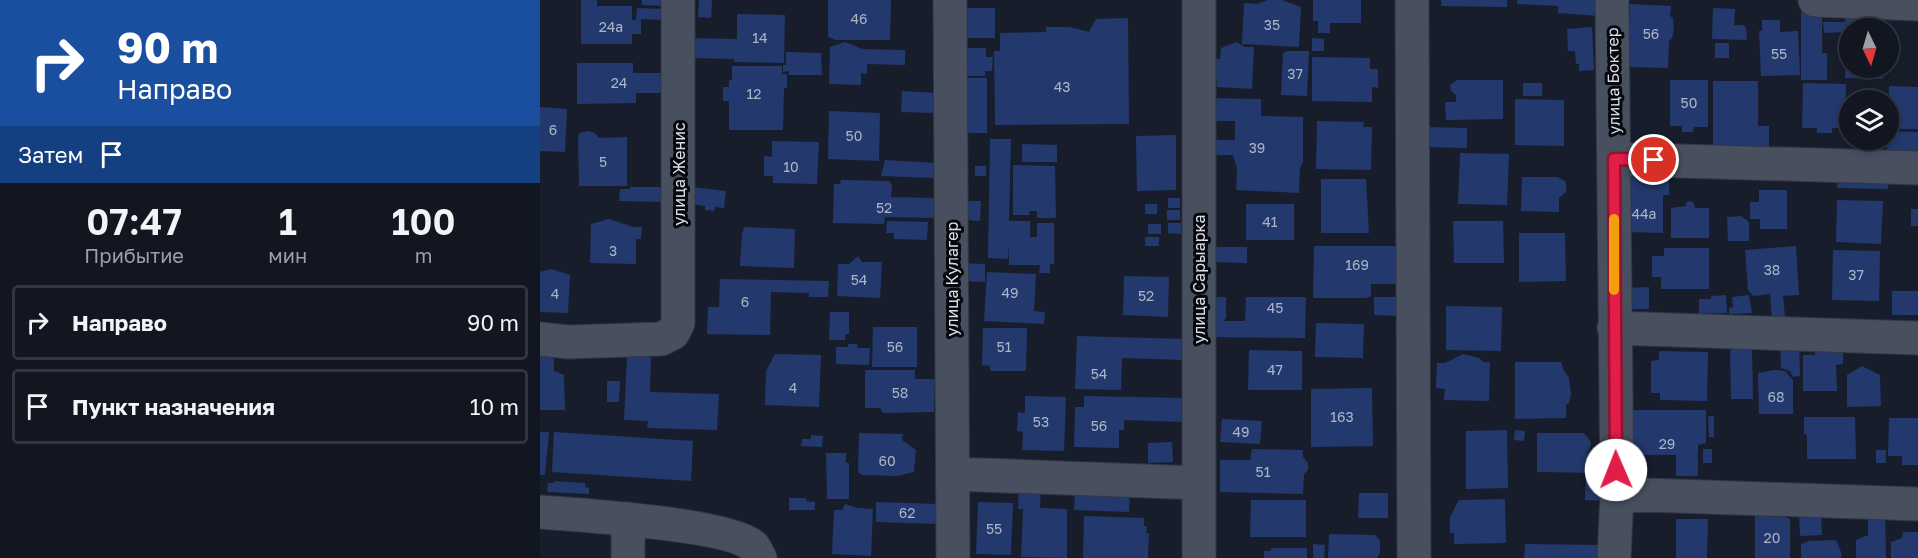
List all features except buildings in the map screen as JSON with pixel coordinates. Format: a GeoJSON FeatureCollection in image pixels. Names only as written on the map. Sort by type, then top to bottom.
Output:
{"type":"FeatureCollection","features":[{"type":"Feature","properties":{"kind":"street","name":"улица Женис"},"geometry":{"type":"LineString","coordinates":[[540,339],[568,342],[661,339],[673,333],[678,323],[678,0]]}},
{"type":"Feature","properties":{"kind":"street"},"geometry":{"type":"LineString","coordinates":[[950,0],[972,0]]}},
{"type":"Feature","properties":{"kind":"street","name":"улица Кулагер"},"geometry":{"type":"LineString","coordinates":[[950,0],[953,558]]}},
{"type":"Feature","properties":{"kind":"street","name":"улица Сарыарка"},"geometry":{"type":"LineString","coordinates":[[1199,0],[1199,558]]}},
{"type":"Feature","properties":{"kind":"street"},"geometry":{"type":"LineString","coordinates":[[1412,0],[1414,558]]}},
{"type":"Feature","properties":{"kind":"street","name":"улица Боктер"},"geometry":{"type":"LineString","coordinates":[[1612,0],[1617,494],[1614,558]]}},
{"type":"Feature","properties":{"kind":"street"},"geometry":{"type":"LineString","coordinates":[[1815,0],[1918,4]]}},
{"type":"Feature","properties":{"kind":"street"},"geometry":{"type":"LineString","coordinates":[[1614,159],[1918,168]]}},
{"type":"Feature","properties":{"kind":"street"},"geometry":{"type":"LineString","coordinates":[[1614,328],[1918,338]]}},
{"type":"Feature","properties":{"kind":"street"},"geometry":{"type":"LineString","coordinates":[[953,474],[1199,483]]}},
{"type":"Feature","properties":{"kind":"street"},"geometry":{"type":"LineString","coordinates":[[1617,494],[1918,504]]}},
{"type":"Feature","properties":{"kind":"street"},"geometry":{"type":"LineString","coordinates":[[540,512],[628,519],[727,534],[752,546],[760,558]]}},
{"type":"Feature","properties":{"kind":"street"},"geometry":{"type":"LineString","coordinates":[[628,519],[628,558]]}},
{"type":"Feature","properties":{"kind":"slow traffic"},"geometry":{"type":"LineString","coordinates":[[1614,219],[1614,290]]}},
{"type":"Feature","properties":{"kind":"route"},"geometry":{"type":"LineString","coordinates":[[1616,470],[1614,159],[1654,160]]}}]}
